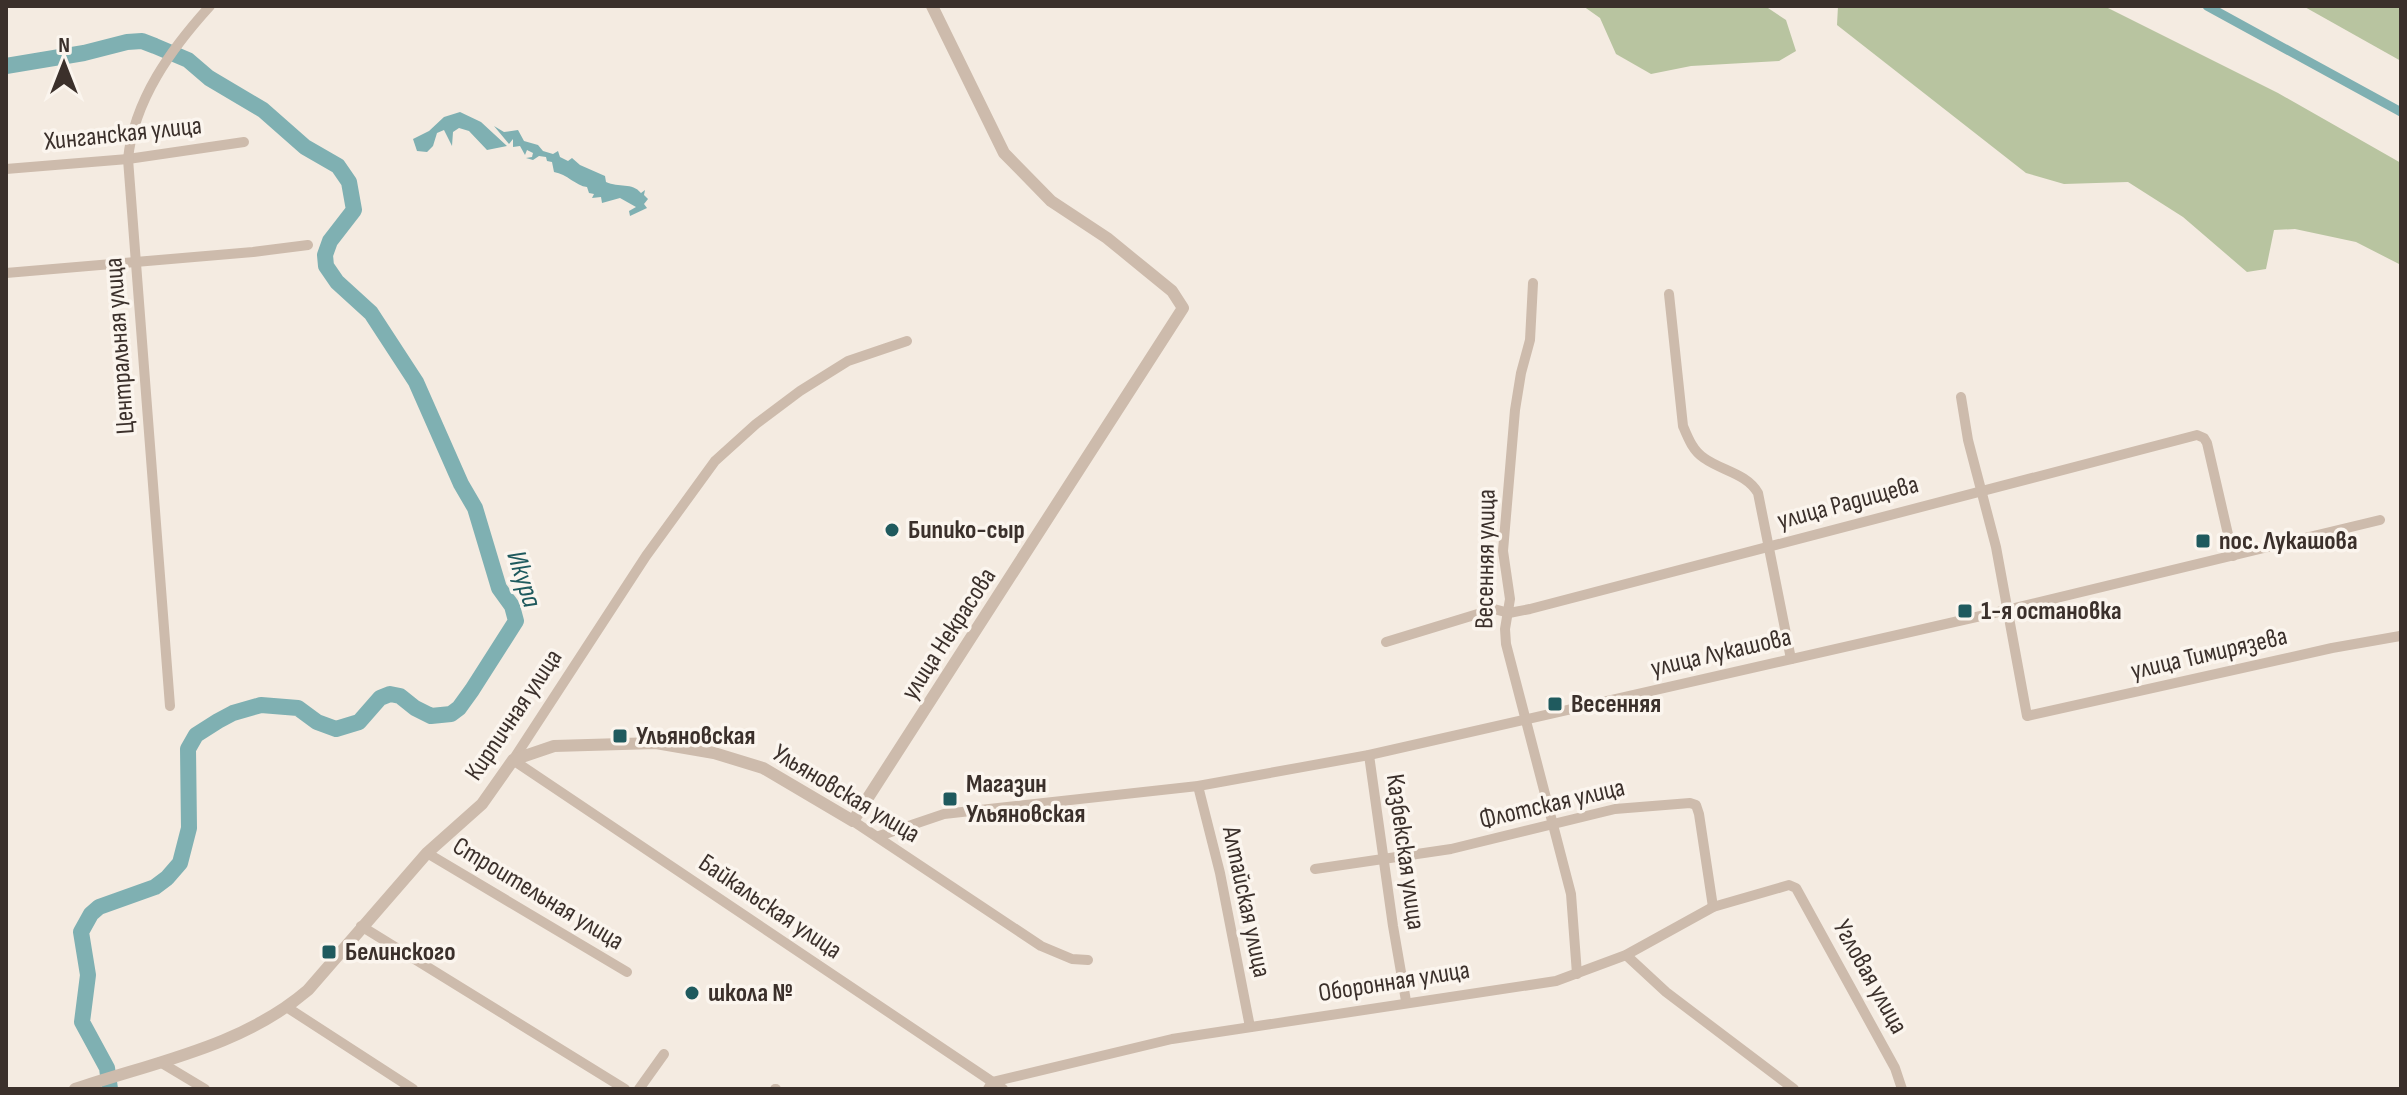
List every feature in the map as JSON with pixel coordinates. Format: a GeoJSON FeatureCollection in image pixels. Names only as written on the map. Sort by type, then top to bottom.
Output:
{"type":"FeatureCollection","features":[{"type":"Feature","properties":{"kind":"street","name":"Центральная улица"},"geometry":{"type":"LineString","coordinates":[[170,706],[128,159],[142,104],[183,38],[210,6]]}},
{"type":"Feature","properties":{"kind":"street","name":"улица Некрасова"},"geometry":{"type":"LineString","coordinates":[[853,821],[1183,308],[1172,291],[1107,238],[1051,201],[1004,153],[932,6]]}},
{"type":"Feature","properties":{"kind":"street","name":"Хинганская улица"},"geometry":{"type":"LineString","coordinates":[[6,169],[128,159],[244,142]]}},
{"type":"Feature","properties":{"kind":"street"},"geometry":{"type":"LineString","coordinates":[[6,273],[308,245]]}},
{"type":"Feature","properties":{"kind":"street","name":"Весенняя улица"},"geometry":{"type":"LineString","coordinates":[[1533,283],[1530,340],[1515,410],[1503,551],[1510,599],[1505,629],[1506,644],[1571,894],[1577,974]]}},
{"type":"Feature","properties":{"kind":"street"},"geometry":{"type":"LineString","coordinates":[[1669,294],[1683,426],[1689,441],[1705,459],[1753,484],[1758,493],[1791,659]]}},
{"type":"Feature","properties":{"kind":"street","name":"Кирпичная улица"},"geometry":{"type":"LineString","coordinates":[[75,1089],[253,1028],[288,1008],[308,990],[427,853],[482,804],[646,556],[715,461],[789,399],[848,361],[907,341]]}},
{"type":"Feature","properties":{"kind":"street"},"geometry":{"type":"LineString","coordinates":[[1961,397],[2007,610]]}},
{"type":"Feature","properties":{"kind":"street","name":"улица Радищева"},"geometry":{"type":"LineString","coordinates":[[1386,642],[1494,609],[1509,613],[2197,435],[2207,443],[2233,556]]}},
{"type":"Feature","properties":{"kind":"street","name":"улица Лукашова"},"geometry":{"type":"LineString","coordinates":[[879,836],[944,814],[1198,786],[1369,755],[2007,610],[2380,520]]}},
{"type":"Feature","properties":{"kind":"street","name":"улица Тимирязева"},"geometry":{"type":"LineString","coordinates":[[2007,610],[2027,716],[2332,648],[2400,636]]}},
{"type":"Feature","properties":{"kind":"street","name":"Ульяновская улица"},"geometry":{"type":"LineString","coordinates":[[513,760],[554,746],[656,743],[714,753],[763,768],[879,836],[1041,946],[1072,959],[1088,960]]}},
{"type":"Feature","properties":{"kind":"street","name":"Казбекская улица"},"geometry":{"type":"LineString","coordinates":[[1369,755],[1406,1001]]}},
{"type":"Feature","properties":{"kind":"street","name":"Байкальская улица"},"geometry":{"type":"LineString","coordinates":[[513,760],[990,1086],[1003,1089]]}},
{"type":"Feature","properties":{"kind":"street","name":"Алтайская улица"},"geometry":{"type":"LineString","coordinates":[[1198,786],[1220,873],[1250,1027]]}},
{"type":"Feature","properties":{"kind":"street","name":"Флотская улица"},"geometry":{"type":"LineString","coordinates":[[1315,869],[1451,849],[1615,809],[1680,802],[1696,805],[1713,907]]}},
{"type":"Feature","properties":{"kind":"street","name":"Строительная улица"},"geometry":{"type":"LineString","coordinates":[[427,853],[627,972]]}},
{"type":"Feature","properties":{"kind":"street","name":"Оборонная улица"},"geometry":{"type":"LineString","coordinates":[[990,1086],[1172,1039],[1406,1001],[1556,981],[1626,955],[1713,907],[1789,885],[1796,888]]}},
{"type":"Feature","properties":{"kind":"street","name":"Угловая улица"},"geometry":{"type":"LineString","coordinates":[[1796,888],[1895,1068],[1902,1089]]}},
{"type":"Feature","properties":{"kind":"street"},"geometry":{"type":"LineString","coordinates":[[361,926],[625,1089]]}},
{"type":"Feature","properties":{"kind":"street"},"geometry":{"type":"LineString","coordinates":[[1626,955],[1666,992],[1794,1089]]}},
{"type":"Feature","properties":{"kind":"street"},"geometry":{"type":"LineString","coordinates":[[288,1008],[413,1089]]}},
{"type":"Feature","properties":{"kind":"street"},"geometry":{"type":"LineString","coordinates":[[639,1089],[664,1054]]}},
{"type":"Feature","properties":{"kind":"street"},"geometry":{"type":"LineString","coordinates":[[160,1062],[205,1089]]}},
{"type":"Feature","properties":{"kind":"green space"},"geometry":{"type":"Polygon","coordinates":[[[1583,6],[1765,6],[1786,20],[1796,51],[1779,61],[1691,66],[1651,74],[1616,54],[1600,18],[1583,6]]]}},
{"type":"Feature","properties":{"kind":"green space"},"geometry":{"type":"Polygon","coordinates":[[[1838,6],[2104,6],[2278,93],[2401,163],[2401,265],[2356,242],[2295,229],[2274,230],[2266,269],[2247,272],[2183,217],[2128,182],[2064,184],[2026,173],[1837,25],[1838,6]]]}},
{"type":"Feature","properties":{"kind":"green space"},"geometry":{"type":"Polygon","coordinates":[[[2303,6],[2401,6],[2401,61],[2303,6]]]}},
{"type":"Feature","properties":{"kind":"water"},"geometry":{"type":"Polygon","coordinates":[[[460,112],[481,122],[507,146],[487,150],[469,131],[459,128],[453,132],[452,146],[444,130],[437,133],[433,146],[427,152],[417,151],[413,139],[429,131],[444,117],[460,112]]]}},
{"type":"Feature","properties":{"kind":"water"},"geometry":{"type":"Polygon","coordinates":[[[494,126],[504,132],[518,130],[524,141],[553,154],[558,151],[560,157],[568,161],[572,158],[605,176],[606,182],[634,187],[641,193],[645,190],[644,195],[648,199],[644,204],[647,208],[630,216],[629,211],[636,207],[620,198],[602,203],[601,197],[592,198],[594,194],[589,193],[587,187],[554,172],[552,162],[547,161],[546,157],[526,158],[532,157],[533,153],[527,150],[525,155],[520,146],[513,147],[513,139],[509,144],[494,126]]]}},
{"type":"Feature","properties":{"kind":"waterway"},"geometry":{"type":"LineString","coordinates":[[2207,6],[2401,112]]}},
{"type":"Feature","properties":{"kind":"waterway","name":"Икура"},"geometry":{"type":"LineString","coordinates":[[6,66],[142,41],[188,60],[209,78],[263,110],[305,147],[338,166],[349,182],[354,210],[330,241],[325,255],[326,266],[337,282],[371,313],[416,382],[461,484],[475,508],[499,588],[512,606],[516,621],[472,690],[451,714],[431,716],[400,696],[390,694],[380,698],[359,722],[336,729],[317,722],[298,708],[261,705],[233,713],[196,735],[188,749],[189,828],[180,863],[155,887],[99,907],[91,914],[81,932],[88,975],[82,1022],[107,1068],[110,1089]]}},
{"type":"Feature","properties":{"kind":"place","name":"Бипико-сыр"},"geometry":{"type":"Point","coordinates":[892,530]}},
{"type":"Feature","properties":{"kind":"place","name":"пос. Лукашова"},"geometry":{"type":"Point","coordinates":[2203,541]}},
{"type":"Feature","properties":{"kind":"place","name":"1-я остановка"},"geometry":{"type":"Point","coordinates":[1965,611]}},
{"type":"Feature","properties":{"kind":"place","name":"Весенняя"},"geometry":{"type":"Point","coordinates":[1555,704]}},
{"type":"Feature","properties":{"kind":"place","name":"Ульяновская"},"geometry":{"type":"Point","coordinates":[620,736]}},
{"type":"Feature","properties":{"kind":"place","name":"Магазин Ульяновская"},"geometry":{"type":"Point","coordinates":[950,799]}},
{"type":"Feature","properties":{"kind":"place","name":"Белинского"},"geometry":{"type":"Point","coordinates":[329,952]}},
{"type":"Feature","properties":{"kind":"place","name":"школа №"},"geometry":{"type":"Point","coordinates":[692,993]}}]}
